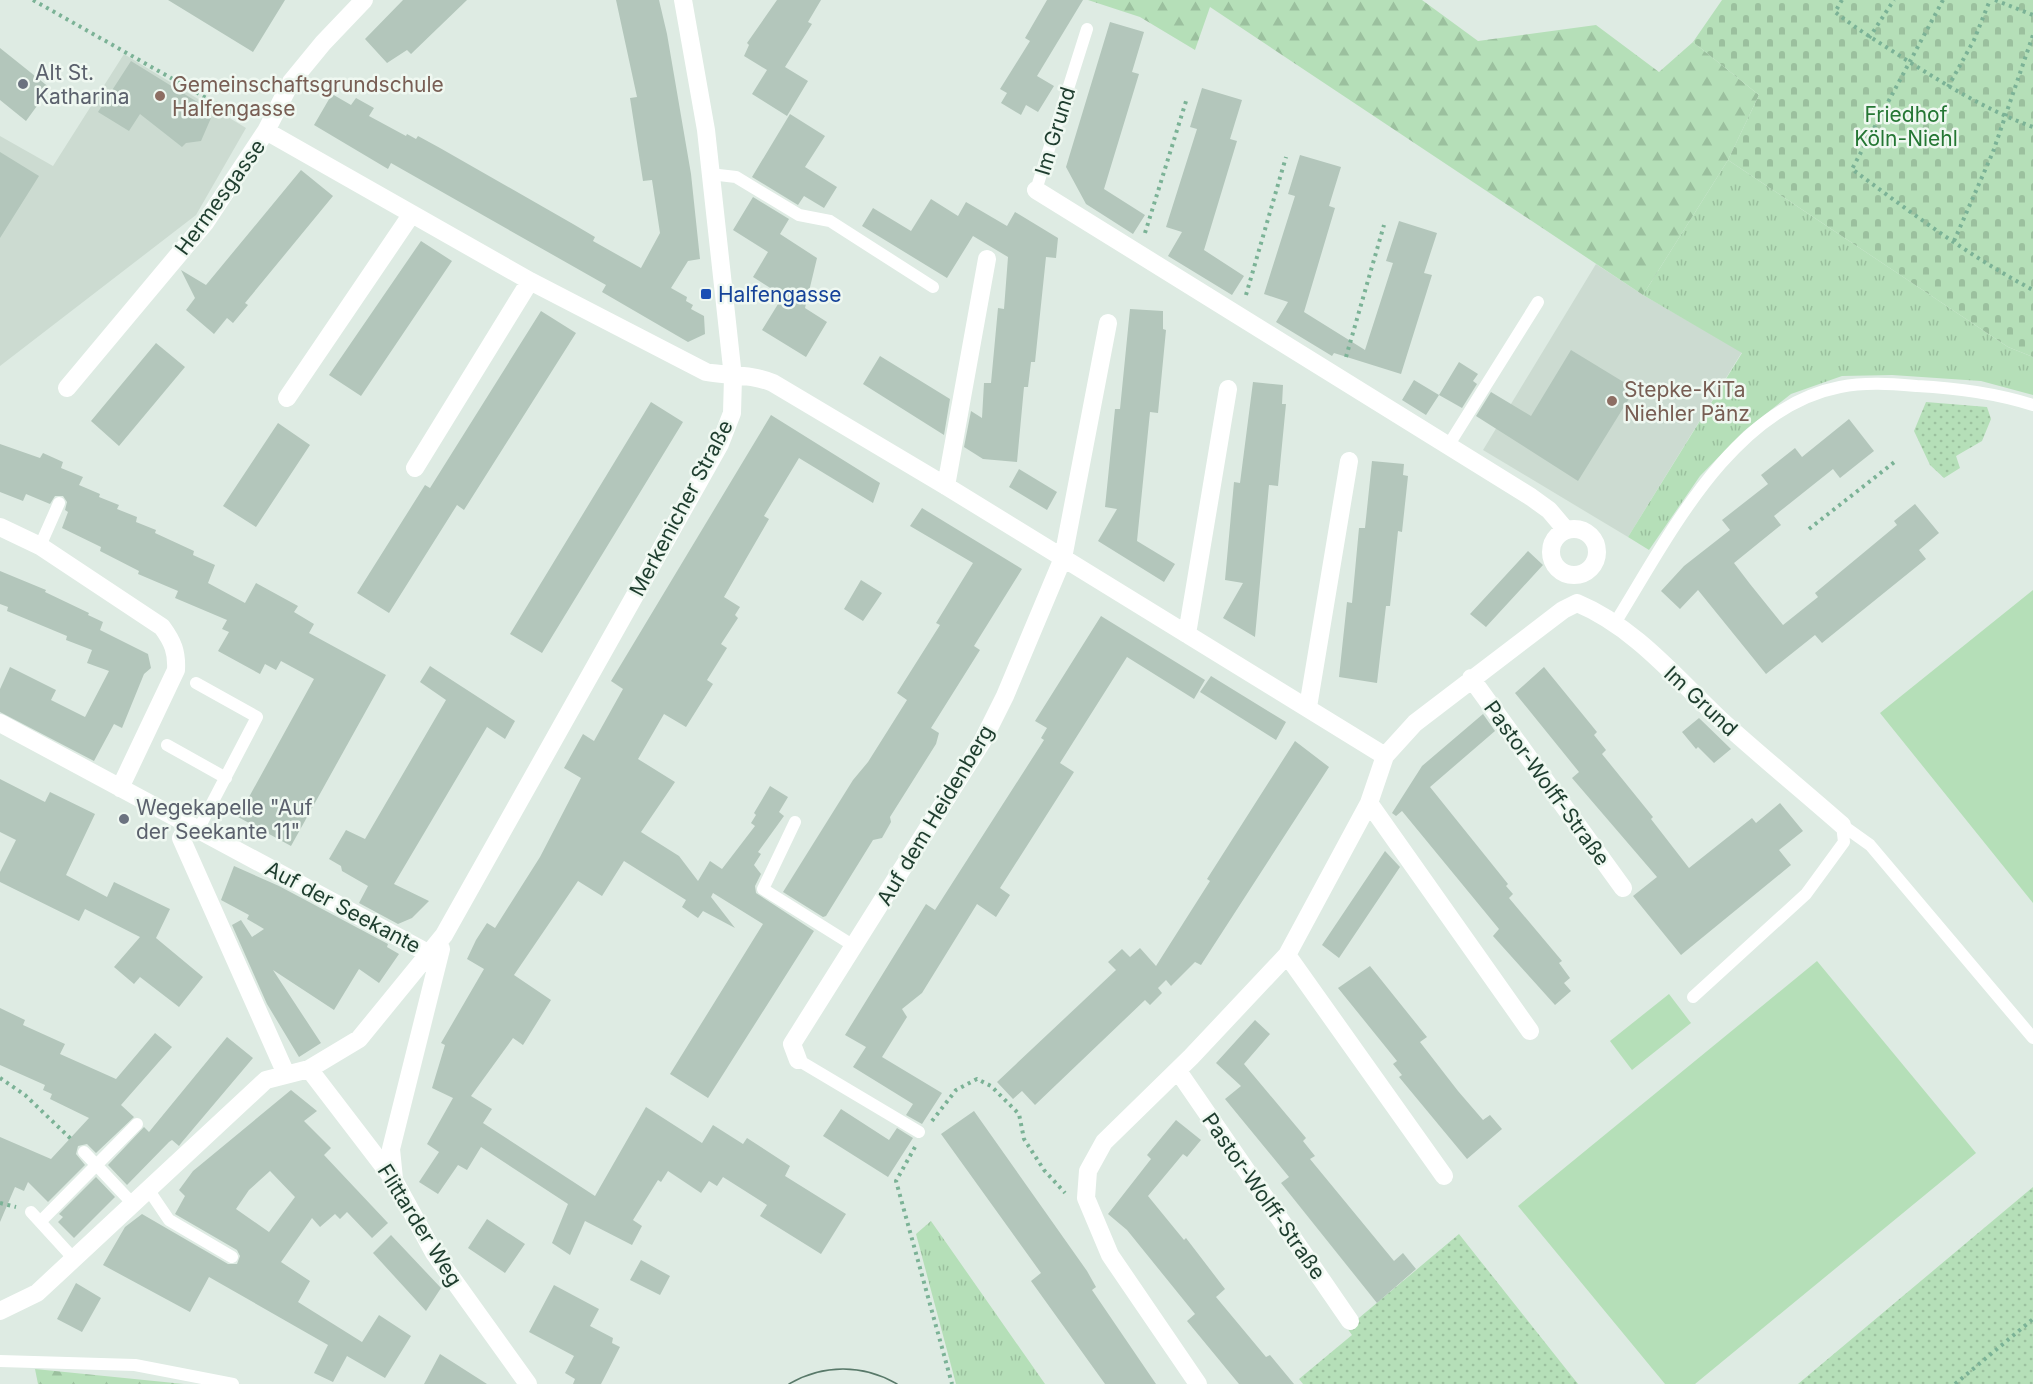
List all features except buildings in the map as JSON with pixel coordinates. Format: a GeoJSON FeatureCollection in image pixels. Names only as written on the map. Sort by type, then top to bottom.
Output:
{"type":"FeatureCollection","features":[{"type":"Feature","properties":{"kind":"street","name":"Hermesgasse"},"geometry":{"type":"LineString","coordinates":[[67,388],[206,223],[266,131],[291,82],[322,43],[364,0]]}},
{"type":"Feature","properties":{"kind":"street","name":"Merkenicher Straße"},"geometry":{"type":"LineString","coordinates":[[394,1180],[391,1149],[434,956],[720,444],[732,414],[733,376],[706,130],[683,0]]}},
{"type":"Feature","properties":{"kind":"street"},"geometry":{"type":"LineString","coordinates":[[266,131],[530,281],[706,372],[733,376],[756,376],[773,383],[1308,706],[1385,756]]}},
{"type":"Feature","properties":{"kind":"street","name":"Im Grund"},"geometry":{"type":"LineString","coordinates":[[1036,190],[1549,510],[1566,530]]}},
{"type":"Feature","properties":{"kind":"street"},"geometry":{"type":"LineString","coordinates":[[287,398],[411,215]]}},
{"type":"Feature","properties":{"kind":"street"},"geometry":{"type":"LineString","coordinates":[[946,486],[987,260]]}},
{"type":"Feature","properties":{"kind":"street"},"geometry":{"type":"LineString","coordinates":[[415,468],[530,281]]}},
{"type":"Feature","properties":{"kind":"street","name":"Auf dem Heidenberg"},"geometry":{"type":"LineString","coordinates":[[798,1060],[792,1044],[982,742],[1005,696],[1063,558],[1108,323]]}},
{"type":"Feature","properties":{"kind":"street"},"geometry":{"type":"LineString","coordinates":[[1187,634],[1228,389]]}},
{"type":"Feature","properties":{"kind":"street"},"geometry":{"type":"LineString","coordinates":[[1308,706],[1349,461]]}},
{"type":"Feature","properties":{"kind":"street"},"geometry":{"type":"LineString","coordinates":[[0,527],[40,546],[162,627],[171,640],[177,654],[176,670],[171,686],[120,788]]}},
{"type":"Feature","properties":{"kind":"street"},"geometry":{"type":"LineString","coordinates":[[1574,528],[1594,538],[1598,553],[1592,567],[1579,575],[1571,575],[1557,568],[1550,554],[1554,539],[1566,530],[1574,528]]}},
{"type":"Feature","properties":{"kind":"street"},"geometry":{"type":"LineString","coordinates":[[1571,575],[1577,603]]}},
{"type":"Feature","properties":{"kind":"street","name":"Im Grund"},"geometry":{"type":"LineString","coordinates":[[1577,603],[1615,623],[1842,825]]}},
{"type":"Feature","properties":{"kind":"street","name":"Pastor-Wolff-Straße"},"geometry":{"type":"LineString","coordinates":[[1198,1384],[1110,1255],[1086,1198],[1088,1171],[1104,1143],[1178,1071],[1287,955],[1369,803],[1385,756],[1415,723],[1471,678],[1563,610],[1577,603]]}},
{"type":"Feature","properties":{"kind":"street","name":"Pastor-Wolff-Straße"},"geometry":{"type":"LineString","coordinates":[[1471,678],[1623,888]]}},
{"type":"Feature","properties":{"kind":"street","name":"Auf der Seekante"},"geometry":{"type":"LineString","coordinates":[[0,723],[434,956]]}},
{"type":"Feature","properties":{"kind":"street"},"geometry":{"type":"LineString","coordinates":[[1369,803],[1530,1031]]}},
{"type":"Feature","properties":{"kind":"street"},"geometry":{"type":"LineString","coordinates":[[193,827],[182,838],[286,1074]]}},
{"type":"Feature","properties":{"kind":"street"},"geometry":{"type":"LineString","coordinates":[[1287,955],[1443,1176]]}},
{"type":"Feature","properties":{"kind":"street","name":"Merkenicher Straße"},"geometry":{"type":"LineString","coordinates":[[0,1311],[37,1293],[266,1080],[309,1069],[360,1039],[434,956]]}},
{"type":"Feature","properties":{"kind":"street","name":"Flittarder Weg"},"geometry":{"type":"LineString","coordinates":[[309,1069],[394,1180],[434,1253],[528,1384]]}},
{"type":"Feature","properties":{"kind":"street","name":"Pastor-Wolff-Straße"},"geometry":{"type":"LineString","coordinates":[[1178,1071],[1350,1321]]}},
{"type":"Feature","properties":{"kind":"lane","name":"Im Grund"},"geometry":{"type":"LineString","coordinates":[[1036,190],[1087,29]]}},
{"type":"Feature","properties":{"kind":"lane"},"geometry":{"type":"LineString","coordinates":[[710,174],[736,177],[799,215],[830,221],[933,286]]}},
{"type":"Feature","properties":{"kind":"lane"},"geometry":{"type":"LineString","coordinates":[[1448,446],[1538,302]]}},
{"type":"Feature","properties":{"kind":"lane"},"geometry":{"type":"LineString","coordinates":[[1615,623],[1697,492],[1749,436],[1775,416],[1806,397],[1839,387],[1870,383],[1979,391],[2033,405]]}},
{"type":"Feature","properties":{"kind":"lane"},"geometry":{"type":"LineString","coordinates":[[40,546],[59,503]]}},
{"type":"Feature","properties":{"kind":"lane"},"geometry":{"type":"LineString","coordinates":[[193,827],[226,778],[257,717],[196,683]]}},
{"type":"Feature","properties":{"kind":"lane"},"geometry":{"type":"LineString","coordinates":[[167,745],[226,778]]}},
{"type":"Feature","properties":{"kind":"lane"},"geometry":{"type":"LineString","coordinates":[[795,822],[763,889],[854,946]]}},
{"type":"Feature","properties":{"kind":"lane"},"geometry":{"type":"LineString","coordinates":[[1693,997],[1806,894],[1844,842],[1842,825]]}},
{"type":"Feature","properties":{"kind":"lane"},"geometry":{"type":"LineString","coordinates":[[1842,825],[1870,845],[2033,1038]]}},
{"type":"Feature","properties":{"kind":"lane"},"geometry":{"type":"LineString","coordinates":[[798,1060],[921,1134]]}},
{"type":"Feature","properties":{"kind":"lane"},"geometry":{"type":"LineString","coordinates":[[40,1222],[137,1124]]}},
{"type":"Feature","properties":{"kind":"lane"},"geometry":{"type":"LineString","coordinates":[[84,1152],[133,1204]]}},
{"type":"Feature","properties":{"kind":"lane"},"geometry":{"type":"LineString","coordinates":[[148,1189],[169,1220],[232,1257]]}},
{"type":"Feature","properties":{"kind":"lane"},"geometry":{"type":"LineString","coordinates":[[31,1212],[74,1259]]}},
{"type":"Feature","properties":{"kind":"lane"},"geometry":{"type":"LineString","coordinates":[[0,1361],[135,1365],[233,1384]]}},
{"type":"Feature","properties":{"kind":"path"},"geometry":{"type":"LineString","coordinates":[[33,0],[266,131]]}},
{"type":"Feature","properties":{"kind":"path"},"geometry":{"type":"LineString","coordinates":[[1842,0],[1835,12],[1869,38],[1948,87],[2005,117],[2033,127]]}},
{"type":"Feature","properties":{"kind":"path"},"geometry":{"type":"LineString","coordinates":[[1869,38],[1894,0]]}},
{"type":"Feature","properties":{"kind":"path"},"geometry":{"type":"LineString","coordinates":[[1942,0],[1852,169],[1954,241],[2033,290]]}},
{"type":"Feature","properties":{"kind":"path"},"geometry":{"type":"LineString","coordinates":[[1948,87],[1974,40],[1990,0]]}},
{"type":"Feature","properties":{"kind":"path"},"geometry":{"type":"LineString","coordinates":[[1995,0],[2033,15]]}},
{"type":"Feature","properties":{"kind":"path"},"geometry":{"type":"LineString","coordinates":[[1954,241],[2005,117],[2033,35]]}},
{"type":"Feature","properties":{"kind":"path"},"geometry":{"type":"LineString","coordinates":[[1136,252],[1143,240],[1187,98]]}},
{"type":"Feature","properties":{"kind":"path"},"geometry":{"type":"LineString","coordinates":[[1236,314],[1245,301],[1286,157]]}},
{"type":"Feature","properties":{"kind":"path"},"geometry":{"type":"LineString","coordinates":[[1336,376],[1344,363],[1384,225]]}},
{"type":"Feature","properties":{"kind":"path"},"geometry":{"type":"LineString","coordinates":[[1809,529],[1897,460]]}},
{"type":"Feature","properties":{"kind":"path"},"geometry":{"type":"LineString","coordinates":[[0,1078],[25,1095],[84,1152]]}},
{"type":"Feature","properties":{"kind":"path"},"geometry":{"type":"LineString","coordinates":[[952,1384],[896,1181],[921,1134],[956,1090],[977,1079],[991,1086],[1019,1114],[1024,1139],[1061,1192],[1086,1198]]}},
{"type":"Feature","properties":{"kind":"path"},"geometry":{"type":"LineString","coordinates":[[1954,1384],[2033,1319]]}},
{"type":"Feature","properties":{"kind":"shaded area"},"geometry":{"type":"Polygon","coordinates":[[[124,54],[246,128],[196,215],[0,366],[0,136],[53,166],[124,54]]]}},
{"type":"Feature","properties":{"kind":"shaded area","name":"Stepke-KiTa Niehler Pänz"},"geometry":{"type":"Polygon","coordinates":[[[1596,264],[1643,295],[1742,352],[1628,537],[1483,450],[1596,264]]]}},
{"type":"Feature","properties":{"kind":"green space"},"geometry":{"type":"Polygon","coordinates":[[[1088,0],[1422,0],[1478,41],[1596,25],[1659,72],[1693,42],[1759,95],[1728,160],[1643,295],[1210,7],[1195,50],[1140,17],[1088,0]]]}},
{"type":"Feature","properties":{"kind":"green space","name":"Friedhof Köln-Niehl"},"geometry":{"type":"Polygon","coordinates":[[[1722,0],[2033,0],[2033,357],[2008,347],[1728,160],[1759,95],[1693,42],[1722,0]]]}},
{"type":"Feature","properties":{"kind":"green space"},"geometry":{"type":"Polygon","coordinates":[[[1728,160],[2008,347],[2033,357],[2033,395],[1981,381],[1892,375],[1842,376],[1791,394],[1744,431],[1700,476],[1649,550],[1628,537],[1742,353],[1643,295],[1728,160]]]}},
{"type":"Feature","properties":{"kind":"green space"},"geometry":{"type":"Polygon","coordinates":[[[1926,402],[1987,407],[1991,419],[1982,441],[1956,456],[1960,468],[1944,478],[1930,465],[1914,431],[1926,402]]]}},
{"type":"Feature","properties":{"kind":"green space"},"geometry":{"type":"Polygon","coordinates":[[[2033,590],[2033,903],[1880,713],[2033,590]]]}},
{"type":"Feature","properties":{"kind":"green space"},"geometry":{"type":"Polygon","coordinates":[[[1817,961],[1976,1153],[1695,1384],[1665,1384],[1518,1206],[1817,961]]]}},
{"type":"Feature","properties":{"kind":"green space"},"geometry":{"type":"Polygon","coordinates":[[[1669,994],[1691,1023],[1632,1070],[1610,1041],[1669,994]]]}},
{"type":"Feature","properties":{"kind":"green space"},"geometry":{"type":"Polygon","coordinates":[[[2033,1187],[2033,1384],[1798,1384],[2033,1187]]]}},
{"type":"Feature","properties":{"kind":"green space"},"geometry":{"type":"Polygon","coordinates":[[[931,1221],[1045,1384],[956,1384],[916,1234],[931,1221]]]}},
{"type":"Feature","properties":{"kind":"green space"},"geometry":{"type":"Polygon","coordinates":[[[1459,1234],[1578,1384],[1303,1384],[1299,1379],[1352,1335],[1347,1328],[1459,1234]]]}},
{"type":"Feature","properties":{"kind":"green space"},"geometry":{"type":"Polygon","coordinates":[[[35,1369],[184,1384],[38,1384],[35,1369]]]}},
{"type":"Feature","properties":{"kind":"tram line"},"geometry":{"type":"LineString","coordinates":[[789,1384],[815,1373],[843,1369],[871,1373],[897,1384]]}},
{"type":"Feature","properties":{"kind":"place","name":"Alt St. Katharina"},"geometry":{"type":"Point","coordinates":[23,84]}},
{"type":"Feature","properties":{"kind":"place","name":"Gemeinschaftsgrundschule Halfengasse"},"geometry":{"type":"Point","coordinates":[160,96]}},
{"type":"Feature","properties":{"kind":"place","name":"Halfengasse"},"geometry":{"type":"Point","coordinates":[706,294]}},
{"type":"Feature","properties":{"kind":"place","name":"Stepke-KiTa Niehler Pänz"},"geometry":{"type":"Point","coordinates":[1612,401]}},
{"type":"Feature","properties":{"kind":"place","name":"Wegekapelle \"Auf der Seekante 11\""},"geometry":{"type":"Point","coordinates":[124,819]}}]}
